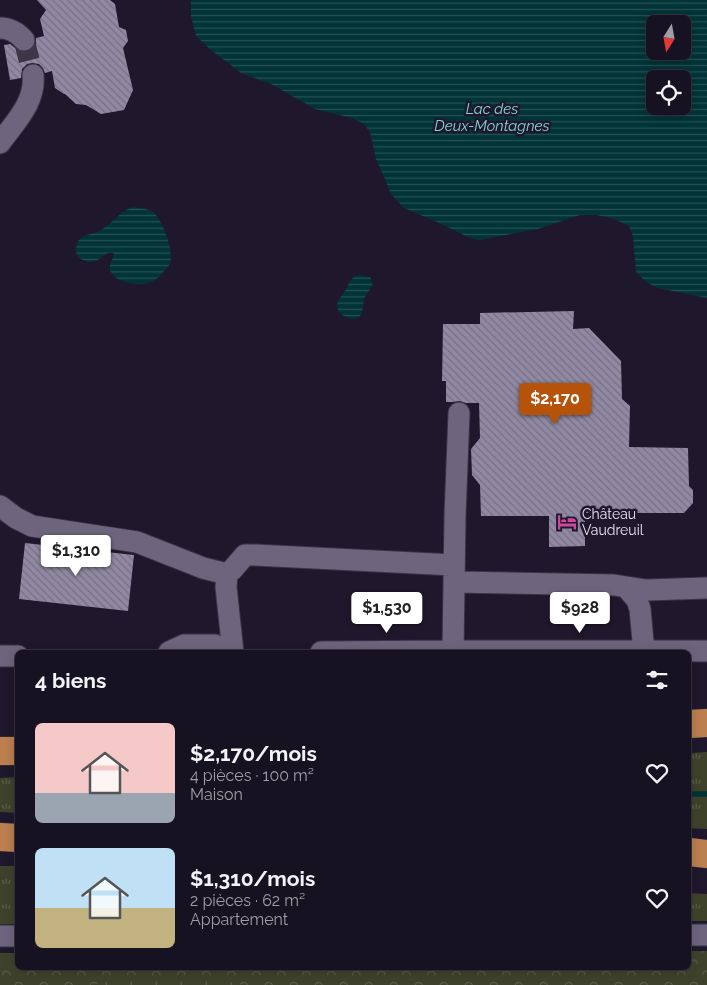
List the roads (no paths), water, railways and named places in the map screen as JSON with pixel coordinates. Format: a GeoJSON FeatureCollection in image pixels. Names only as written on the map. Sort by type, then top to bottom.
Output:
{"type":"FeatureCollection","features":[{"type":"Feature","properties":{"kind":"highway"},"geometry":{"type":"LineString","coordinates":[[691,724],[707,723]]}},
{"type":"Feature","properties":{"kind":"highway"},"geometry":{"type":"LineString","coordinates":[[691,738],[707,738]]}},
{"type":"Feature","properties":{"kind":"highway"},"geometry":{"type":"LineString","coordinates":[[0,751],[15,750]]}},
{"type":"Feature","properties":{"kind":"highway"},"geometry":{"type":"LineString","coordinates":[[0,838],[15,838]]}},
{"type":"Feature","properties":{"kind":"highway"},"geometry":{"type":"LineString","coordinates":[[691,850],[707,849]]}},
{"type":"Feature","properties":{"kind":"highway"},"geometry":{"type":"LineString","coordinates":[[691,850],[707,854]]}},
{"type":"Feature","properties":{"kind":"street"},"geometry":{"type":"LineString","coordinates":[[0,28],[10,29],[24,40]]}},
{"type":"Feature","properties":{"kind":"street"},"geometry":{"type":"LineString","coordinates":[[0,143],[29,102],[34,85],[33,75]]}},
{"type":"Feature","properties":{"kind":"street"},"geometry":{"type":"LineString","coordinates":[[453,650],[459,413]]}},
{"type":"Feature","properties":{"kind":"street"},"geometry":{"type":"LineString","coordinates":[[0,506],[16,518],[32,526],[137,542],[203,568],[227,573],[245,555],[254,555],[646,590],[707,588]]}},
{"type":"Feature","properties":{"kind":"street"},"geometry":{"type":"LineString","coordinates":[[227,573],[226,587],[232,650]]}},
{"type":"Feature","properties":{"kind":"street"},"geometry":{"type":"LineString","coordinates":[[626,587],[637,600],[640,609],[644,650]]}},
{"type":"Feature","properties":{"kind":"street"},"geometry":{"type":"LineString","coordinates":[[173,650],[184,645],[215,645],[227,650]]}},
{"type":"Feature","properties":{"kind":"street"},"geometry":{"type":"LineString","coordinates":[[691,651],[707,651]]}},
{"type":"Feature","properties":{"kind":"street"},"geometry":{"type":"LineString","coordinates":[[0,656],[15,656]]}},
{"type":"Feature","properties":{"kind":"street"},"geometry":{"type":"LineString","coordinates":[[691,935],[707,934]]}},
{"type":"Feature","properties":{"kind":"street"},"geometry":{"type":"LineString","coordinates":[[0,936],[15,936]]}},
{"type":"Feature","properties":{"kind":"water","name":"Lac des Deux-Montagnes"},"geometry":{"type":"Polygon","coordinates":[[[191,0],[707,0],[707,298],[658,288],[646,282],[636,272],[633,236],[629,226],[614,219],[597,215],[580,215],[538,229],[479,240],[468,237],[404,208],[391,194],[376,159],[370,132],[364,124],[352,118],[315,109],[271,84],[241,73],[196,36],[191,16],[191,0]]]}},
{"type":"Feature","properties":{"kind":"water"},"geometry":{"type":"Polygon","coordinates":[[[132,207],[146,209],[154,213],[164,229],[171,257],[168,267],[156,279],[140,284],[129,283],[115,277],[110,271],[113,253],[106,254],[94,262],[90,262],[80,258],[76,252],[79,240],[100,231],[120,214],[132,207]]]}},
{"type":"Feature","properties":{"kind":"water"},"geometry":{"type":"Polygon","coordinates":[[[360,275],[370,277],[372,285],[364,299],[361,314],[353,319],[343,316],[339,312],[337,304],[352,278],[360,275]]]}},
{"type":"Feature","properties":{"kind":"waterway"},"geometry":{"type":"LineString","coordinates":[[691,794],[707,794]]}},
{"type":"Feature","properties":{"kind":"tunnel"},"geometry":{"type":"LineString","coordinates":[[24,40],[33,75]]}},
{"type":"Feature","properties":{"kind":"place","name":"Château Vaudreuil"},"geometry":{"type":"Point","coordinates":[567,522]}}]}
